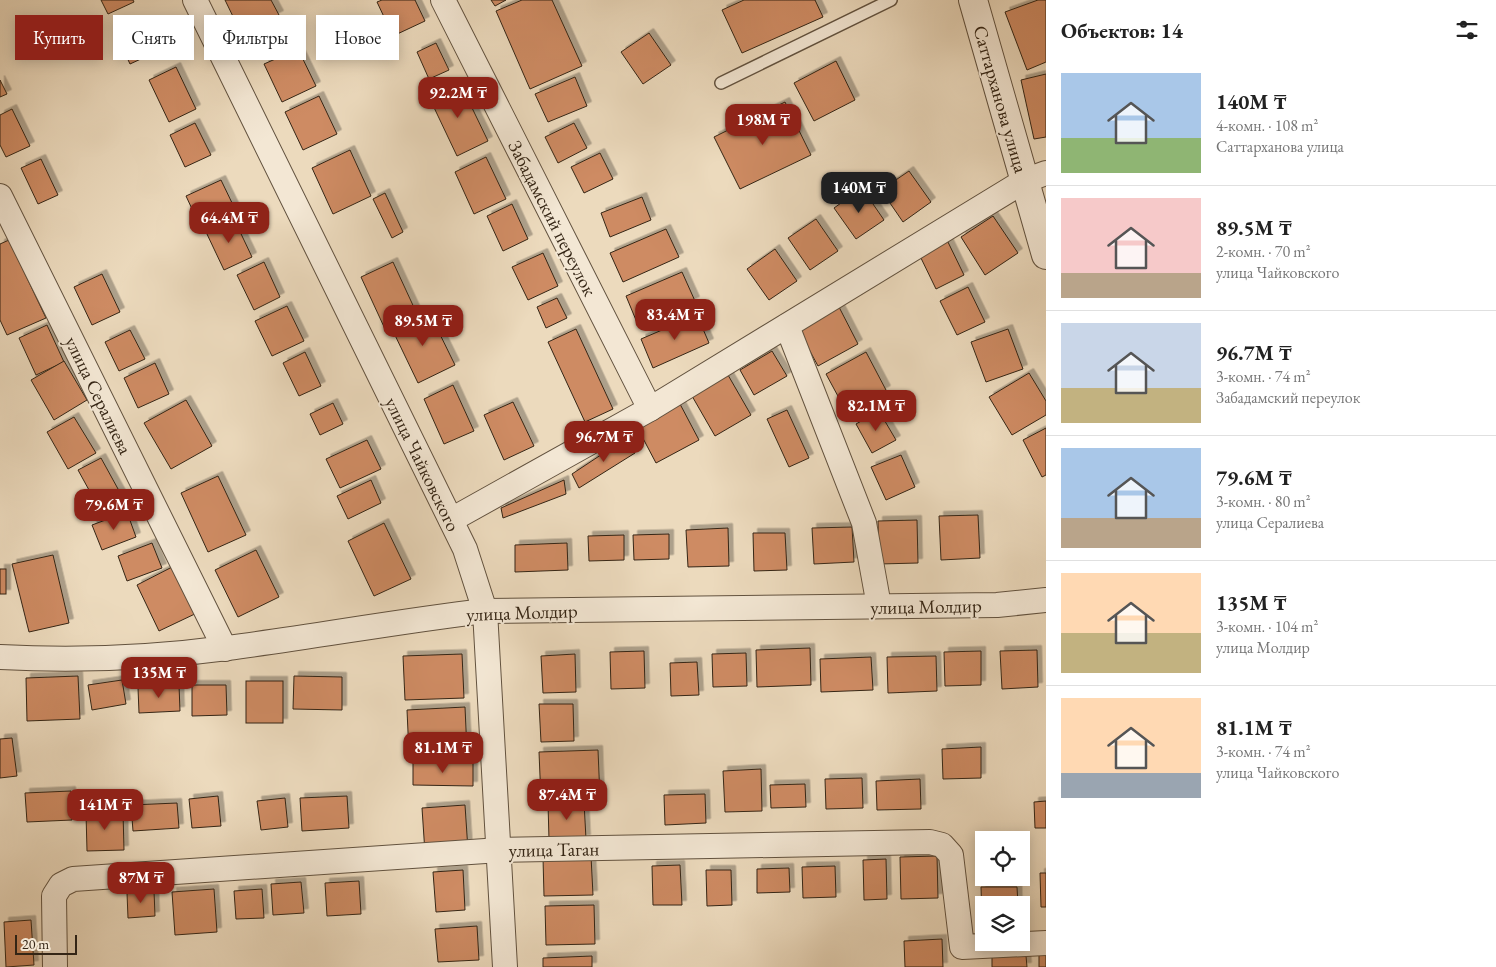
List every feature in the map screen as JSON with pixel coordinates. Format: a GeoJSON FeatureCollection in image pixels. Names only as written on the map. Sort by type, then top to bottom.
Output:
{"type":"FeatureCollection","features":[{"type":"Feature","properties":{"kind":"street","name":"улица Чайковского"},"geometry":{"type":"LineString","coordinates":[[195,0],[466,549],[485,611],[500,850],[505,967]]}},
{"type":"Feature","properties":{"kind":"street","name":"Забадамский переулок"},"geometry":{"type":"LineString","coordinates":[[443,0],[650,410]]}},
{"type":"Feature","properties":{"kind":"street","name":"Саттарханова улица"},"geometry":{"type":"LineString","coordinates":[[972,0],[1035,177],[1046,255]]}},
{"type":"Feature","properties":{"kind":"street"},"geometry":{"type":"LineString","coordinates":[[451,520],[650,410],[1035,177]]}},
{"type":"Feature","properties":{"kind":"street","name":"улица Сералиева"},"geometry":{"type":"LineString","coordinates":[[0,196],[225,649]]}},
{"type":"Feature","properties":{"kind":"street"},"geometry":{"type":"LineString","coordinates":[[787,326],[864,523],[879,606]]}},
{"type":"Feature","properties":{"kind":"street","name":"улица Молдир"},"geometry":{"type":"LineString","coordinates":[[0,657],[67,660],[225,649],[414,619],[485,611],[997,605],[1046,600]]}},
{"type":"Feature","properties":{"kind":"street","name":"улица Таган"},"geometry":{"type":"LineString","coordinates":[[55,967],[54,896],[61,885],[73,880],[500,850],[930,842],[942,845],[951,855],[962,957],[1046,943]]}},
{"type":"Feature","properties":{"kind":"lane"},"geometry":{"type":"LineString","coordinates":[[721,84],[891,0]]}},
{"type":"Feature","properties":{"kind":"building"},"geometry":{"type":"Polygon","coordinates":[[[101,0],[133,0],[134,2],[108,14],[101,0]]]}},
{"type":"Feature","properties":{"kind":"building"},"geometry":{"type":"Polygon","coordinates":[[[225,0],[271,0],[279,15],[232,15],[225,0]]]}},
{"type":"Feature","properties":{"kind":"building"},"geometry":{"type":"Polygon","coordinates":[[[382,0],[415,0],[425,21],[399,33],[399,15],[383,15],[377,2],[382,0]]]}},
{"type":"Feature","properties":{"kind":"building"},"geometry":{"type":"Polygon","coordinates":[[[491,0],[506,0],[495,6],[491,0]]]}},
{"type":"Feature","properties":{"kind":"building"},"geometry":{"type":"Polygon","coordinates":[[[522,0],[552,0],[582,66],[530,89],[496,11],[522,0]]]}},
{"type":"Feature","properties":{"kind":"building"},"geometry":{"type":"Polygon","coordinates":[[[744,0],[815,0],[823,17],[742,53],[722,10],[744,0]]]}},
{"type":"Feature","properties":{"kind":"building"},"geometry":{"type":"Polygon","coordinates":[[[1038,0],[1046,0],[1046,62],[1027,70],[1005,12],[1038,0]]]}},
{"type":"Feature","properties":{"kind":"building"},"geometry":{"type":"Polygon","coordinates":[[[649,33],[671,65],[643,84],[621,52],[649,33]]]}},
{"type":"Feature","properties":{"kind":"building"},"geometry":{"type":"Polygon","coordinates":[[[436,43],[449,70],[429,79],[417,52],[436,43]]]}},
{"type":"Feature","properties":{"kind":"building"},"geometry":{"type":"Polygon","coordinates":[[[128,60],[139,60],[130,64],[128,60]]]}},
{"type":"Feature","properties":{"kind":"building"},"geometry":{"type":"Polygon","coordinates":[[[273,60],[303,60],[316,86],[282,102],[264,64],[273,60]]]}},
{"type":"Feature","properties":{"kind":"building"},"geometry":{"type":"Polygon","coordinates":[[[836,61],[855,100],[814,121],[794,83],[836,61]]]}},
{"type":"Feature","properties":{"kind":"building"},"geometry":{"type":"Polygon","coordinates":[[[176,67],[196,109],[169,122],[149,80],[176,67]]]}},
{"type":"Feature","properties":{"kind":"building"},"geometry":{"type":"Polygon","coordinates":[[[1046,74],[1046,137],[1034,139],[1021,80],[1046,74]]]}},
{"type":"Feature","properties":{"kind":"building"},"geometry":{"type":"Polygon","coordinates":[[[575,77],[587,106],[548,122],[535,94],[575,77]]]}},
{"type":"Feature","properties":{"kind":"building"},"geometry":{"type":"Polygon","coordinates":[[[0,80],[7,94],[0,97],[0,80]]]}},
{"type":"Feature","properties":{"kind":"building"},"geometry":{"type":"Polygon","coordinates":[[[460,83],[488,141],[457,156],[429,97],[460,83]]]}},
{"type":"Feature","properties":{"kind":"building"},"geometry":{"type":"Polygon","coordinates":[[[319,96],[337,134],[303,150],[285,112],[319,96]]]}},
{"type":"Feature","properties":{"kind":"building"},"geometry":{"type":"Polygon","coordinates":[[[785,102],[811,155],[740,189],[714,137],[785,102]]]}},
{"type":"Feature","properties":{"kind":"building"},"geometry":{"type":"Polygon","coordinates":[[[12,109],[30,146],[6,157],[0,145],[0,115],[12,109]]]}},
{"type":"Feature","properties":{"kind":"building"},"geometry":{"type":"Polygon","coordinates":[[[195,123],[211,155],[185,167],[170,135],[195,123]]]}},
{"type":"Feature","properties":{"kind":"building"},"geometry":{"type":"Polygon","coordinates":[[[574,123],[587,148],[558,163],[545,137],[574,123]]]}},
{"type":"Feature","properties":{"kind":"building"},"geometry":{"type":"Polygon","coordinates":[[[350,150],[371,196],[333,214],[312,168],[350,150]]]}},
{"type":"Feature","properties":{"kind":"building"},"geometry":{"type":"Polygon","coordinates":[[[600,153],[613,179],[584,193],[571,167],[600,153]]]}},
{"type":"Feature","properties":{"kind":"building"},"geometry":{"type":"Polygon","coordinates":[[[486,157],[506,199],[474,214],[455,172],[486,157]]]}},
{"type":"Feature","properties":{"kind":"building"},"geometry":{"type":"Polygon","coordinates":[[[41,159],[58,195],[38,204],[21,168],[41,159]]]}},
{"type":"Feature","properties":{"kind":"building"},"geometry":{"type":"Polygon","coordinates":[[[909,171],[931,202],[903,222],[881,190],[909,171]]]}},
{"type":"Feature","properties":{"kind":"building"},"geometry":{"type":"Polygon","coordinates":[[[221,180],[234,207],[199,224],[186,196],[221,180]]]}},
{"type":"Feature","properties":{"kind":"building"},"geometry":{"type":"Polygon","coordinates":[[[862,188],[884,220],[856,239],[834,208],[862,188]]]}},
{"type":"Feature","properties":{"kind":"building"},"geometry":{"type":"Polygon","coordinates":[[[385,193],[403,232],[392,238],[373,199],[385,193]]]}},
{"type":"Feature","properties":{"kind":"building"},"geometry":{"type":"Polygon","coordinates":[[[642,197],[651,220],[610,237],[601,213],[642,197]]]}},
{"type":"Feature","properties":{"kind":"building"},"geometry":{"type":"Polygon","coordinates":[[[512,204],[528,239],[503,251],[487,216],[512,204]]]}},
{"type":"Feature","properties":{"kind":"building"},"geometry":{"type":"Polygon","coordinates":[[[993,216],[1018,253],[985,275],[961,237],[993,216]]]}},
{"type":"Feature","properties":{"kind":"building"},"geometry":{"type":"Polygon","coordinates":[[[234,219],[252,257],[224,270],[206,232],[234,219]]]}},
{"type":"Feature","properties":{"kind":"building"},"geometry":{"type":"Polygon","coordinates":[[[816,219],[838,251],[810,270],[788,238],[816,219]]]}},
{"type":"Feature","properties":{"kind":"building"},"geometry":{"type":"Polygon","coordinates":[[[666,229],[679,257],[623,282],[610,253],[666,229]]]}},
{"type":"Feature","properties":{"kind":"building"},"geometry":{"type":"Polygon","coordinates":[[[9,240],[46,318],[7,335],[0,320],[0,244],[9,240]]]}},
{"type":"Feature","properties":{"kind":"building"},"geometry":{"type":"Polygon","coordinates":[[[947,240],[964,275],[936,289],[919,254],[947,240]]]}},
{"type":"Feature","properties":{"kind":"building"},"geometry":{"type":"Polygon","coordinates":[[[775,249],[797,281],[769,300],[747,269],[775,249]]]}},
{"type":"Feature","properties":{"kind":"building"},"geometry":{"type":"Polygon","coordinates":[[[543,253],[558,286],[528,300],[512,267],[543,253]]]}},
{"type":"Feature","properties":{"kind":"building"},"geometry":{"type":"Polygon","coordinates":[[[264,262],[280,297],[254,310],[237,275],[264,262]]]}},
{"type":"Feature","properties":{"kind":"building"},"geometry":{"type":"Polygon","coordinates":[[[393,262],[417,314],[385,329],[361,277],[393,262]]]}},
{"type":"Feature","properties":{"kind":"building"},"geometry":{"type":"Polygon","coordinates":[[[682,272],[695,301],[638,325],[626,296],[682,272]]]}},
{"type":"Feature","properties":{"kind":"building"},"geometry":{"type":"Polygon","coordinates":[[[102,274],[120,312],[92,325],[74,287],[102,274]]]}},
{"type":"Feature","properties":{"kind":"building"},"geometry":{"type":"Polygon","coordinates":[[[968,287],[985,322],[957,335],[940,301],[968,287]]]}},
{"type":"Feature","properties":{"kind":"building"},"geometry":{"type":"Polygon","coordinates":[[[557,298],[567,318],[546,328],[537,307],[557,298]]]}},
{"type":"Feature","properties":{"kind":"building"},"geometry":{"type":"Polygon","coordinates":[[[287,306],[304,341],[272,356],[255,321],[287,306]]]}},
{"type":"Feature","properties":{"kind":"building"},"geometry":{"type":"Polygon","coordinates":[[[839,307],[858,344],[818,366],[798,329],[839,307]]]}},
{"type":"Feature","properties":{"kind":"building"},"geometry":{"type":"Polygon","coordinates":[[[429,312],[455,365],[418,383],[392,329],[429,312]]]}},
{"type":"Feature","properties":{"kind":"building"},"geometry":{"type":"Polygon","coordinates":[[[697,315],[709,343],[653,368],[641,339],[697,315]]]}},
{"type":"Feature","properties":{"kind":"building"},"geometry":{"type":"Polygon","coordinates":[[[47,325],[64,362],[36,375],[19,338],[47,325]]]}},
{"type":"Feature","properties":{"kind":"building"},"geometry":{"type":"Polygon","coordinates":[[[576,329],[613,409],[585,422],[548,342],[576,329]]]}},
{"type":"Feature","properties":{"kind":"building"},"geometry":{"type":"Polygon","coordinates":[[[1008,329],[1023,369],[986,382],[971,342],[1008,329]]]}},
{"type":"Feature","properties":{"kind":"building"},"geometry":{"type":"Polygon","coordinates":[[[130,330],[145,359],[119,371],[105,342],[130,330]]]}},
{"type":"Feature","properties":{"kind":"building"},"geometry":{"type":"Polygon","coordinates":[[[772,351],[787,376],[754,395],[740,370],[772,351]]]}},
{"type":"Feature","properties":{"kind":"building"},"geometry":{"type":"Polygon","coordinates":[[[305,352],[321,386],[299,396],[283,363],[305,352]]]}},
{"type":"Feature","properties":{"kind":"building"},"geometry":{"type":"Polygon","coordinates":[[[866,352],[886,390],[846,411],[826,374],[866,352]]]}},
{"type":"Feature","properties":{"kind":"building"},"geometry":{"type":"Polygon","coordinates":[[[64,361],[87,400],[54,420],[31,380],[64,361]]]}},
{"type":"Feature","properties":{"kind":"building"},"geometry":{"type":"Polygon","coordinates":[[[155,363],[169,394],[138,408],[124,378],[155,363]]]}},
{"type":"Feature","properties":{"kind":"building"},"geometry":{"type":"Polygon","coordinates":[[[1029,373],[1046,401],[1046,415],[1012,435],[989,397],[1029,373]]]}},
{"type":"Feature","properties":{"kind":"building"},"geometry":{"type":"Polygon","coordinates":[[[728,375],[751,415],[715,436],[692,396],[728,375]]]}},
{"type":"Feature","properties":{"kind":"building"},"geometry":{"type":"Polygon","coordinates":[[[453,385],[474,431],[444,444],[424,399],[453,385]]]}},
{"type":"Feature","properties":{"kind":"building"},"geometry":{"type":"Polygon","coordinates":[[[186,400],[212,446],[171,469],[144,423],[186,400]]]}},
{"type":"Feature","properties":{"kind":"building"},"geometry":{"type":"Polygon","coordinates":[[[513,402],[534,446],[504,460],[484,415],[513,402]]]}},
{"type":"Feature","properties":{"kind":"building"},"geometry":{"type":"Polygon","coordinates":[[[333,403],[343,424],[320,435],[310,414],[333,403]]]}},
{"type":"Feature","properties":{"kind":"building"},"geometry":{"type":"Polygon","coordinates":[[[680,404],[699,440],[656,463],[637,427],[680,404]]]}},
{"type":"Feature","properties":{"kind":"building"},"geometry":{"type":"Polygon","coordinates":[[[787,410],[809,458],[789,467],[767,419],[787,410]]]}},
{"type":"Feature","properties":{"kind":"building"},"geometry":{"type":"Polygon","coordinates":[[[879,411],[896,440],[872,453],[856,424],[879,411]]]}},
{"type":"Feature","properties":{"kind":"building"},"geometry":{"type":"Polygon","coordinates":[[[74,417],[96,453],[68,469],[47,432],[74,417]]]}},
{"type":"Feature","properties":{"kind":"building"},"geometry":{"type":"Polygon","coordinates":[[[1046,428],[1046,475],[1042,477],[1023,440],[1046,428]]]}},
{"type":"Feature","properties":{"kind":"building"},"geometry":{"type":"Polygon","coordinates":[[[628,437],[635,453],[579,488],[572,474],[628,437]]]}},
{"type":"Feature","properties":{"kind":"building"},"geometry":{"type":"Polygon","coordinates":[[[367,440],[381,469],[340,488],[326,459],[367,440]]]}},
{"type":"Feature","properties":{"kind":"building"},"geometry":{"type":"Polygon","coordinates":[[[901,455],[915,487],[886,500],[871,467],[901,455]]]}},
{"type":"Feature","properties":{"kind":"building"},"geometry":{"type":"Polygon","coordinates":[[[101,458],[123,498],[100,510],[78,470],[101,458]]]}},
{"type":"Feature","properties":{"kind":"building"},"geometry":{"type":"Polygon","coordinates":[[[218,476],[246,535],[208,552],[181,493],[218,476]]]}},
{"type":"Feature","properties":{"kind":"building"},"geometry":{"type":"Polygon","coordinates":[[[371,480],[381,503],[348,519],[337,496],[371,480]]]}},
{"type":"Feature","properties":{"kind":"building"},"geometry":{"type":"Polygon","coordinates":[[[564,480],[566,494],[503,518],[501,508],[564,480]]]}},
{"type":"Feature","properties":{"kind":"building"},"geometry":{"type":"Polygon","coordinates":[[[127,512],[136,537],[102,550],[92,525],[127,512]]]}},
{"type":"Feature","properties":{"kind":"building"},"geometry":{"type":"Polygon","coordinates":[[[978,515],[980,558],[941,560],[939,516],[978,515]]]}},
{"type":"Feature","properties":{"kind":"building"},"geometry":{"type":"Polygon","coordinates":[[[917,520],[918,563],[879,564],[878,521],[917,520]]]}},
{"type":"Feature","properties":{"kind":"building"},"geometry":{"type":"Polygon","coordinates":[[[384,523],[411,579],[374,596],[348,541],[384,523]]]}},
{"type":"Feature","properties":{"kind":"building"},"geometry":{"type":"Polygon","coordinates":[[[852,527],[854,562],[814,564],[812,528],[852,527]]]}},
{"type":"Feature","properties":{"kind":"building"},"geometry":{"type":"Polygon","coordinates":[[[728,528],[729,566],[688,567],[686,530],[728,528]]]}},
{"type":"Feature","properties":{"kind":"building"},"geometry":{"type":"Polygon","coordinates":[[[753,533],[785,533],[787,570],[754,571],[753,533]]]}},
{"type":"Feature","properties":{"kind":"building"},"geometry":{"type":"Polygon","coordinates":[[[669,534],[669,559],[634,560],[633,535],[669,534]]]}},
{"type":"Feature","properties":{"kind":"building"},"geometry":{"type":"Polygon","coordinates":[[[624,535],[624,560],[589,561],[588,536],[624,535]]]}},
{"type":"Feature","properties":{"kind":"building"},"geometry":{"type":"Polygon","coordinates":[[[152,543],[162,568],[127,581],[118,556],[152,543]]]}},
{"type":"Feature","properties":{"kind":"building"},"geometry":{"type":"Polygon","coordinates":[[[567,543],[568,570],[515,572],[515,545],[567,543]]]}},
{"type":"Feature","properties":{"kind":"building"},"geometry":{"type":"Polygon","coordinates":[[[256,550],[279,597],[238,617],[215,570],[256,550]]]}},
{"type":"Feature","properties":{"kind":"building"},"geometry":{"type":"Polygon","coordinates":[[[53,555],[69,623],[29,632],[12,564],[53,555]]]}},
{"type":"Feature","properties":{"kind":"building"},"geometry":{"type":"Polygon","coordinates":[[[176,565],[199,612],[159,631],[137,585],[176,565]]]}},
{"type":"Feature","properties":{"kind":"building"},"geometry":{"type":"Polygon","coordinates":[[[0,569],[6,569],[6,594],[0,594],[0,569]]]}},
{"type":"Feature","properties":{"kind":"building"},"geometry":{"type":"Polygon","coordinates":[[[810,648],[811,685],[757,687],[756,650],[810,648]]]}},
{"type":"Feature","properties":{"kind":"building"},"geometry":{"type":"Polygon","coordinates":[[[1037,650],[1038,687],[1002,689],[1000,651],[1037,650]]]}},
{"type":"Feature","properties":{"kind":"building"},"geometry":{"type":"Polygon","coordinates":[[[644,651],[645,688],[611,689],[610,652],[644,651]]]}},
{"type":"Feature","properties":{"kind":"building"},"geometry":{"type":"Polygon","coordinates":[[[981,651],[981,685],[945,686],[944,652],[981,651]]]}},
{"type":"Feature","properties":{"kind":"building"},"geometry":{"type":"Polygon","coordinates":[[[746,653],[747,686],[713,687],[712,654],[746,653]]]}},
{"type":"Feature","properties":{"kind":"building"},"geometry":{"type":"Polygon","coordinates":[[[462,654],[464,698],[405,700],[403,656],[462,654]]]}},
{"type":"Feature","properties":{"kind":"building"},"geometry":{"type":"Polygon","coordinates":[[[575,654],[576,692],[543,693],[541,656],[575,654]]]}},
{"type":"Feature","properties":{"kind":"building"},"geometry":{"type":"Polygon","coordinates":[[[936,656],[937,691],[888,693],[887,657],[936,656]]]}},
{"type":"Feature","properties":{"kind":"building"},"geometry":{"type":"Polygon","coordinates":[[[871,657],[873,690],[821,692],[820,659],[871,657]]]}},
{"type":"Feature","properties":{"kind":"building"},"geometry":{"type":"Polygon","coordinates":[[[697,662],[699,695],[671,696],[670,663],[697,662]]]}},
{"type":"Feature","properties":{"kind":"building"},"geometry":{"type":"Polygon","coordinates":[[[78,676],[80,719],[27,721],[26,678],[78,676]]]}},
{"type":"Feature","properties":{"kind":"building"},"geometry":{"type":"Polygon","coordinates":[[[294,676],[342,677],[342,710],[293,709],[294,676]]]}},
{"type":"Feature","properties":{"kind":"building"},"geometry":{"type":"Polygon","coordinates":[[[122,680],[126,704],[92,710],[88,685],[122,680]]]}},
{"type":"Feature","properties":{"kind":"building"},"geometry":{"type":"Polygon","coordinates":[[[246,681],[283,681],[283,723],[246,723],[246,681]]]}},
{"type":"Feature","properties":{"kind":"building"},"geometry":{"type":"Polygon","coordinates":[[[179,685],[180,711],[139,713],[138,688],[179,685]]]}},
{"type":"Feature","properties":{"kind":"building"},"geometry":{"type":"Polygon","coordinates":[[[192,685],[226,685],[227,715],[192,716],[192,685]]]}},
{"type":"Feature","properties":{"kind":"building"},"geometry":{"type":"Polygon","coordinates":[[[539,704],[573,704],[574,741],[541,742],[539,704]]]}},
{"type":"Feature","properties":{"kind":"building"},"geometry":{"type":"Polygon","coordinates":[[[465,707],[467,751],[409,754],[407,710],[465,707]]]}},
{"type":"Feature","properties":{"kind":"building"},"geometry":{"type":"Polygon","coordinates":[[[12,738],[17,776],[0,778],[0,739],[12,738]]]}},
{"type":"Feature","properties":{"kind":"building"},"geometry":{"type":"Polygon","coordinates":[[[981,747],[981,778],[943,779],[942,749],[981,747]]]}},
{"type":"Feature","properties":{"kind":"building"},"geometry":{"type":"Polygon","coordinates":[[[598,750],[600,798],[541,800],[539,752],[598,750]]]}},
{"type":"Feature","properties":{"kind":"building"},"geometry":{"type":"Polygon","coordinates":[[[413,762],[473,763],[473,786],[413,785],[413,762]]]}},
{"type":"Feature","properties":{"kind":"building"},"geometry":{"type":"Polygon","coordinates":[[[761,769],[762,811],[725,812],[723,771],[761,769]]]}},
{"type":"Feature","properties":{"kind":"building"},"geometry":{"type":"Polygon","coordinates":[[[862,778],[863,808],[826,809],[825,779],[862,778]]]}},
{"type":"Feature","properties":{"kind":"building"},"geometry":{"type":"Polygon","coordinates":[[[920,779],[921,809],[877,810],[876,781],[920,779]]]}},
{"type":"Feature","properties":{"kind":"building"},"geometry":{"type":"Polygon","coordinates":[[[805,784],[806,807],[771,808],[770,785],[805,784]]]}},
{"type":"Feature","properties":{"kind":"building"},"geometry":{"type":"Polygon","coordinates":[[[71,791],[72,820],[27,822],[25,793],[71,791]]]}},
{"type":"Feature","properties":{"kind":"building"},"geometry":{"type":"Polygon","coordinates":[[[705,794],[706,823],[665,825],[664,795],[705,794]]]}},
{"type":"Feature","properties":{"kind":"building"},"geometry":{"type":"Polygon","coordinates":[[[218,796],[221,826],[192,828],[189,799],[218,796]]]}},
{"type":"Feature","properties":{"kind":"building"},"geometry":{"type":"Polygon","coordinates":[[[347,796],[349,828],[302,831],[300,798],[347,796]]]}},
{"type":"Feature","properties":{"kind":"building"},"geometry":{"type":"Polygon","coordinates":[[[285,798],[288,827],[261,830],[257,801],[285,798]]]}},
{"type":"Feature","properties":{"kind":"building"},"geometry":{"type":"Polygon","coordinates":[[[1046,801],[1046,828],[1035,828],[1034,802],[1046,801]]]}},
{"type":"Feature","properties":{"kind":"building"},"geometry":{"type":"Polygon","coordinates":[[[584,802],[586,839],[549,840],[548,803],[584,802]]]}},
{"type":"Feature","properties":{"kind":"building"},"geometry":{"type":"Polygon","coordinates":[[[177,803],[179,828],[133,831],[131,805],[177,803]]]}},
{"type":"Feature","properties":{"kind":"building"},"geometry":{"type":"Polygon","coordinates":[[[465,805],[468,850],[425,853],[422,808],[465,805]]]}},
{"type":"Feature","properties":{"kind":"building"},"geometry":{"type":"Polygon","coordinates":[[[123,812],[124,850],[87,851],[86,813],[123,812]]]}},
{"type":"Feature","properties":{"kind":"building"},"geometry":{"type":"Polygon","coordinates":[[[591,856],[593,895],[544,896],[543,858],[591,856]]]}},
{"type":"Feature","properties":{"kind":"building"},"geometry":{"type":"Polygon","coordinates":[[[937,856],[938,898],[901,899],[900,857],[937,856]]]}},
{"type":"Feature","properties":{"kind":"building"},"geometry":{"type":"Polygon","coordinates":[[[886,859],[887,899],[864,900],[863,860],[886,859]]]}},
{"type":"Feature","properties":{"kind":"building"},"geometry":{"type":"Polygon","coordinates":[[[680,865],[682,905],[653,905],[652,866],[680,865]]]}},
{"type":"Feature","properties":{"kind":"building"},"geometry":{"type":"Polygon","coordinates":[[[835,866],[836,897],[803,898],[802,867],[835,866]]]}},
{"type":"Feature","properties":{"kind":"building"},"geometry":{"type":"Polygon","coordinates":[[[789,868],[790,892],[757,893],[757,869],[789,868]]]}},
{"type":"Feature","properties":{"kind":"building"},"geometry":{"type":"Polygon","coordinates":[[[463,870],[465,910],[436,912],[433,872],[463,870]]]}},
{"type":"Feature","properties":{"kind":"building"},"geometry":{"type":"Polygon","coordinates":[[[706,870],[731,870],[732,905],[707,906],[706,870]]]}},
{"type":"Feature","properties":{"kind":"building"},"geometry":{"type":"Polygon","coordinates":[[[1040,873],[1046,873],[1046,907],[1041,907],[1040,873]]]}},
{"type":"Feature","properties":{"kind":"building"},"geometry":{"type":"Polygon","coordinates":[[[359,881],[361,914],[327,916],[325,883],[359,881]]]}},
{"type":"Feature","properties":{"kind":"building"},"geometry":{"type":"Polygon","coordinates":[[[301,882],[304,913],[273,915],[271,884],[301,882]]]}},
{"type":"Feature","properties":{"kind":"building"},"geometry":{"type":"Polygon","coordinates":[[[981,887],[1017,887],[1018,896],[981,896],[981,887]]]}},
{"type":"Feature","properties":{"kind":"building"},"geometry":{"type":"Polygon","coordinates":[[[214,889],[217,932],[175,935],[172,892],[214,889]]]}},
{"type":"Feature","properties":{"kind":"building"},"geometry":{"type":"Polygon","coordinates":[[[262,889],[264,918],[236,919],[234,891],[262,889]]]}},
{"type":"Feature","properties":{"kind":"building"},"geometry":{"type":"Polygon","coordinates":[[[154,891],[155,916],[128,918],[127,893],[154,891]]]}},
{"type":"Feature","properties":{"kind":"building"},"geometry":{"type":"Polygon","coordinates":[[[594,905],[595,944],[546,945],[545,906],[594,905]]]}},
{"type":"Feature","properties":{"kind":"building"},"geometry":{"type":"Polygon","coordinates":[[[31,920],[34,965],[6,967],[4,922],[31,920]]]}},
{"type":"Feature","properties":{"kind":"building"},"geometry":{"type":"Polygon","coordinates":[[[477,926],[479,960],[438,962],[435,929],[477,926]]]}},
{"type":"Feature","properties":{"kind":"building"},"geometry":{"type":"Polygon","coordinates":[[[942,939],[943,967],[905,967],[904,941],[942,939]]]}},
{"type":"Feature","properties":{"kind":"building"},"geometry":{"type":"Polygon","coordinates":[[[1039,950],[1046,950],[1046,967],[1039,967],[1039,950]]]}},
{"type":"Feature","properties":{"kind":"building"},"geometry":{"type":"Polygon","coordinates":[[[592,956],[592,967],[543,967],[543,958],[592,956]]]}},
{"type":"Feature","properties":{"kind":"building"},"geometry":{"type":"Polygon","coordinates":[[[1026,956],[1027,967],[992,967],[992,957],[1026,956]]]}}]}
